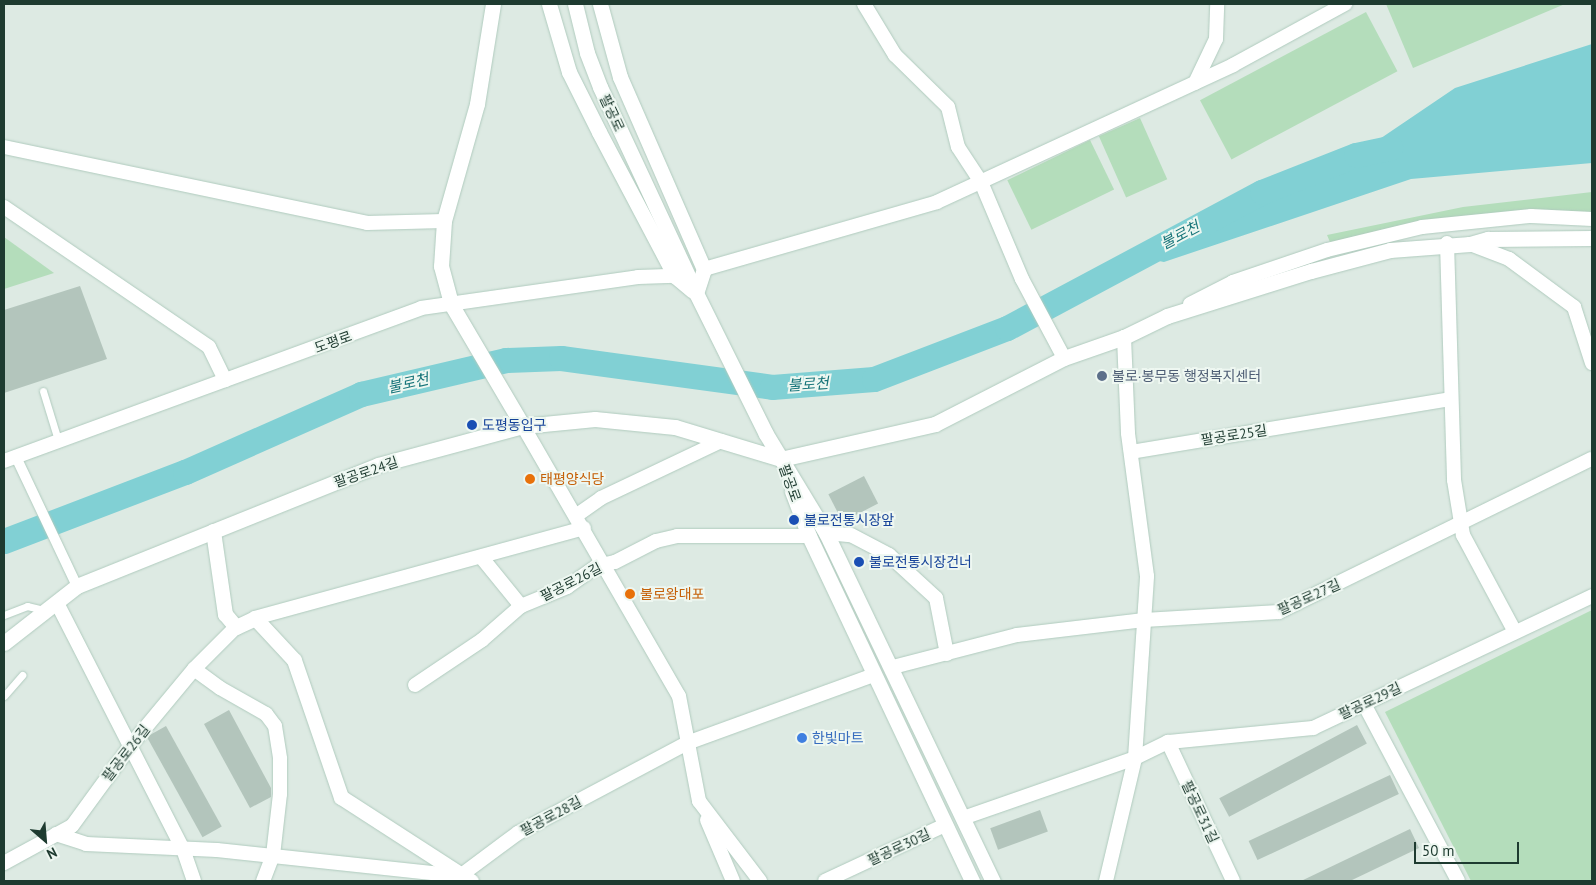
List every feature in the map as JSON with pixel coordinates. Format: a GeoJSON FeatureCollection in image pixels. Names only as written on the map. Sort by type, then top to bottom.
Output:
{"type":"FeatureCollection","features":[{"type":"Feature","properties":{"kind":"main road"},"geometry":{"type":"LineString","coordinates":[[493,4],[477,104],[444,221],[442,266],[452,304],[520,421]]}},
{"type":"Feature","properties":{"kind":"main road"},"geometry":{"type":"LineString","coordinates":[[549,4],[569,72],[675,276],[696,293],[704,269],[620,77],[600,4]]}},
{"type":"Feature","properties":{"kind":"main road","name":"팔공로"},"geometry":{"type":"LineString","coordinates":[[575,4],[600,88],[696,293],[766,434],[826,533],[893,667],[993,881]]}},
{"type":"Feature","properties":{"kind":"main road"},"geometry":{"type":"LineString","coordinates":[[780,459],[935,424],[1060,352],[1124,337],[1167,316],[1381,252],[1447,244],[1470,244],[1488,239],[1592,238]]}},
{"type":"Feature","properties":{"kind":"main road","name":"팔공로24길"},"geometry":{"type":"LineString","coordinates":[[4,643],[77,586],[378,465],[520,421],[596,419],[675,427],[780,459]]}},
{"type":"Feature","properties":{"kind":"main road","name":"팔공로"},"geometry":{"type":"LineString","coordinates":[[780,459],[809,536],[972,881]]}},
{"type":"Feature","properties":{"kind":"main road"},"geometry":{"type":"LineString","coordinates":[[213,531],[225,614],[236,626],[255,618],[294,660],[342,797],[465,878]]}},
{"type":"Feature","properties":{"kind":"street"},"geometry":{"type":"LineString","coordinates":[[864,4],[895,55],[948,107],[958,147],[981,182],[1022,279],[1060,352]]}},
{"type":"Feature","properties":{"kind":"street"},"geometry":{"type":"LineString","coordinates":[[1195,83],[1216,39],[1217,4]]}},
{"type":"Feature","properties":{"kind":"street"},"geometry":{"type":"LineString","coordinates":[[704,269],[937,202],[1195,83],[1345,4]]}},
{"type":"Feature","properties":{"kind":"street"},"geometry":{"type":"LineString","coordinates":[[4,147],[367,223],[444,221]]}},
{"type":"Feature","properties":{"kind":"street"},"geometry":{"type":"LineString","coordinates":[[4,207],[209,348],[225,380]]}},
{"type":"Feature","properties":{"kind":"street"},"geometry":{"type":"LineString","coordinates":[[1167,316],[1233,282],[1327,250],[1422,227],[1531,216],[1592,219]]}},
{"type":"Feature","properties":{"kind":"street"},"geometry":{"type":"LineString","coordinates":[[1447,244],[1454,480],[1461,525],[1463,535],[1515,632]]}},
{"type":"Feature","properties":{"kind":"street"},"geometry":{"type":"LineString","coordinates":[[1470,244],[1509,259],[1574,307],[1592,363]]}},
{"type":"Feature","properties":{"kind":"street","name":"도평로"},"geometry":{"type":"LineString","coordinates":[[10,459],[421,308],[638,278],[675,276]]}},
{"type":"Feature","properties":{"kind":"street"},"geometry":{"type":"LineString","coordinates":[[1106,881],[1135,758],[1148,576],[1131,452],[1124,337]]}},
{"type":"Feature","properties":{"kind":"street","name":"팔공로25길"},"geometry":{"type":"LineString","coordinates":[[1131,452],[1451,399]]}},
{"type":"Feature","properties":{"kind":"street"},"geometry":{"type":"LineString","coordinates":[[520,421],[606,564],[679,696],[699,802],[733,881]]}},
{"type":"Feature","properties":{"kind":"street"},"geometry":{"type":"LineString","coordinates":[[577,515],[601,498],[721,441]]}},
{"type":"Feature","properties":{"kind":"street"},"geometry":{"type":"LineString","coordinates":[[10,459],[77,586]]}},
{"type":"Feature","properties":{"kind":"street","name":"팔공로27길"},"geometry":{"type":"LineString","coordinates":[[893,667],[1017,635],[1144,620],[1279,612],[1592,460]]}},
{"type":"Feature","properties":{"kind":"street"},"geometry":{"type":"LineString","coordinates":[[255,618],[447,562],[482,558],[584,528]]}},
{"type":"Feature","properties":{"kind":"street"},"geometry":{"type":"LineString","coordinates":[[826,533],[851,535],[889,555],[936,598],[947,654]]}},
{"type":"Feature","properties":{"kind":"street","name":"팔공로26길"},"geometry":{"type":"LineString","coordinates":[[415,685],[482,640],[521,606],[567,587],[597,566],[606,564],[656,540],[672,537],[809,536]]}},
{"type":"Feature","properties":{"kind":"street"},"geometry":{"type":"LineString","coordinates":[[482,558],[521,606]]}},
{"type":"Feature","properties":{"kind":"street","name":"팔공로29길"},"geometry":{"type":"LineString","coordinates":[[963,818],[1135,758],[1168,742],[1313,728],[1592,596]]}},
{"type":"Feature","properties":{"kind":"street"},"geometry":{"type":"LineString","coordinates":[[52,607],[131,745],[183,849],[193,878]]}},
{"type":"Feature","properties":{"kind":"street","name":"팔공로26길"},"geometry":{"type":"LineString","coordinates":[[4,863],[72,826],[131,745],[194,670],[236,626]]}},
{"type":"Feature","properties":{"kind":"street"},"geometry":{"type":"LineString","coordinates":[[194,670],[220,688],[266,714],[275,726],[280,759],[280,794],[273,855],[263,881]]}},
{"type":"Feature","properties":{"kind":"street","name":"팔공로28길"},"geometry":{"type":"LineString","coordinates":[[465,878],[518,833],[687,743],[874,675]]}},
{"type":"Feature","properties":{"kind":"street"},"geometry":{"type":"LineString","coordinates":[[1364,704],[1458,881]]}},
{"type":"Feature","properties":{"kind":"street","name":"팔공로31길"},"geometry":{"type":"LineString","coordinates":[[1168,742],[1233,881]]}},
{"type":"Feature","properties":{"kind":"street"},"geometry":{"type":"LineString","coordinates":[[699,802],[760,881]]}},
{"type":"Feature","properties":{"kind":"street","name":"팔공로30길"},"geometry":{"type":"LineString","coordinates":[[825,881],[945,825]]}},
{"type":"Feature","properties":{"kind":"street"},"geometry":{"type":"LineString","coordinates":[[56,834],[86,844],[217,850],[273,855],[465,878]]}},
{"type":"Feature","properties":{"kind":"lane"},"geometry":{"type":"LineString","coordinates":[[43,391],[58,440]]}},
{"type":"Feature","properties":{"kind":"lane"},"geometry":{"type":"LineString","coordinates":[[4,615],[27,606],[52,607]]}},
{"type":"Feature","properties":{"kind":"lane"},"geometry":{"type":"LineString","coordinates":[[4,696],[22,675]]}},
{"type":"Feature","properties":{"kind":"green space"},"geometry":{"type":"Polygon","coordinates":[[[1386,4],[1565,4],[1413,68],[1386,4]]]}},
{"type":"Feature","properties":{"kind":"green space"},"geometry":{"type":"Polygon","coordinates":[[[1366,12],[1397,71],[1231,159],[1200,100],[1366,12]]]}},
{"type":"Feature","properties":{"kind":"green space"},"geometry":{"type":"Polygon","coordinates":[[[1140,118],[1167,179],[1126,198],[1099,136],[1140,118]]]}},
{"type":"Feature","properties":{"kind":"green space"},"geometry":{"type":"Polygon","coordinates":[[[1090,140],[1114,189],[1031,230],[1007,180],[1090,140]]]}},
{"type":"Feature","properties":{"kind":"green space"},"geometry":{"type":"Polygon","coordinates":[[[1592,192],[1592,212],[1568,219],[1527,213],[1332,247],[1327,235],[1463,207],[1592,192]]]}},
{"type":"Feature","properties":{"kind":"green space"},"geometry":{"type":"Polygon","coordinates":[[[4,237],[54,273],[4,289],[4,237]]]}},
{"type":"Feature","properties":{"kind":"green space"},"geometry":{"type":"Polygon","coordinates":[[[1592,610],[1592,881],[1471,881],[1385,712],[1592,610]]]}},
{"type":"Feature","properties":{"kind":"water"},"geometry":{"type":"Polygon","coordinates":[[[1592,44],[1592,163],[1411,179],[1164,262],[1139,257],[1262,192],[1356,155],[1455,88],[1592,44]]]}},
{"type":"Feature","properties":{"kind":"building"},"geometry":{"type":"Polygon","coordinates":[[[80,286],[107,359],[4,393],[4,310],[80,286]]]}},
{"type":"Feature","properties":{"kind":"building"},"geometry":{"type":"Polygon","coordinates":[[[864,476],[878,504],[842,522],[828,494],[864,476]]]}},
{"type":"Feature","properties":{"kind":"building"},"geometry":{"type":"Polygon","coordinates":[[[229,710],[271,788],[271,797],[250,808],[204,724],[229,710]]]}},
{"type":"Feature","properties":{"kind":"building"},"geometry":{"type":"Polygon","coordinates":[[[1357,725],[1367,744],[1229,817],[1219,798],[1357,725]]]}},
{"type":"Feature","properties":{"kind":"building"},"geometry":{"type":"Polygon","coordinates":[[[166,726],[222,827],[203,837],[147,737],[166,726]]]}},
{"type":"Feature","properties":{"kind":"building"},"geometry":{"type":"Polygon","coordinates":[[[1390,775],[1399,794],[1257,860],[1249,841],[1390,775]]]}},
{"type":"Feature","properties":{"kind":"building"},"geometry":{"type":"Polygon","coordinates":[[[1040,810],[1048,832],[998,850],[990,828],[1040,810]]]}},
{"type":"Feature","properties":{"kind":"building"},"geometry":{"type":"Polygon","coordinates":[[[1410,829],[1419,848],[1350,881],[1301,881],[1410,829]]]}},
{"type":"Feature","properties":{"kind":"waterway","name":"불로천"},"geometry":{"type":"LineString","coordinates":[[4,541],[185,472],[361,394],[506,360],[561,358],[772,387],[874,379],[1007,328],[1262,192],[1356,155],[1390,148]]}},
{"type":"Feature","properties":{"kind":"place","name":"불로·봉무동 행정복지센터"},"geometry":{"type":"Point","coordinates":[1102,376]}},
{"type":"Feature","properties":{"kind":"place","name":"도평동입구"},"geometry":{"type":"Point","coordinates":[472,425]}},
{"type":"Feature","properties":{"kind":"place","name":"태평양식당"},"geometry":{"type":"Point","coordinates":[530,479]}},
{"type":"Feature","properties":{"kind":"place","name":"불로전통시장앞"},"geometry":{"type":"Point","coordinates":[794,520]}},
{"type":"Feature","properties":{"kind":"place","name":"불로전통시장건너"},"geometry":{"type":"Point","coordinates":[859,562]}},
{"type":"Feature","properties":{"kind":"place","name":"불로왕대포"},"geometry":{"type":"Point","coordinates":[630,594]}},
{"type":"Feature","properties":{"kind":"place","name":"한빛마트"},"geometry":{"type":"Point","coordinates":[802,738]}}]}
